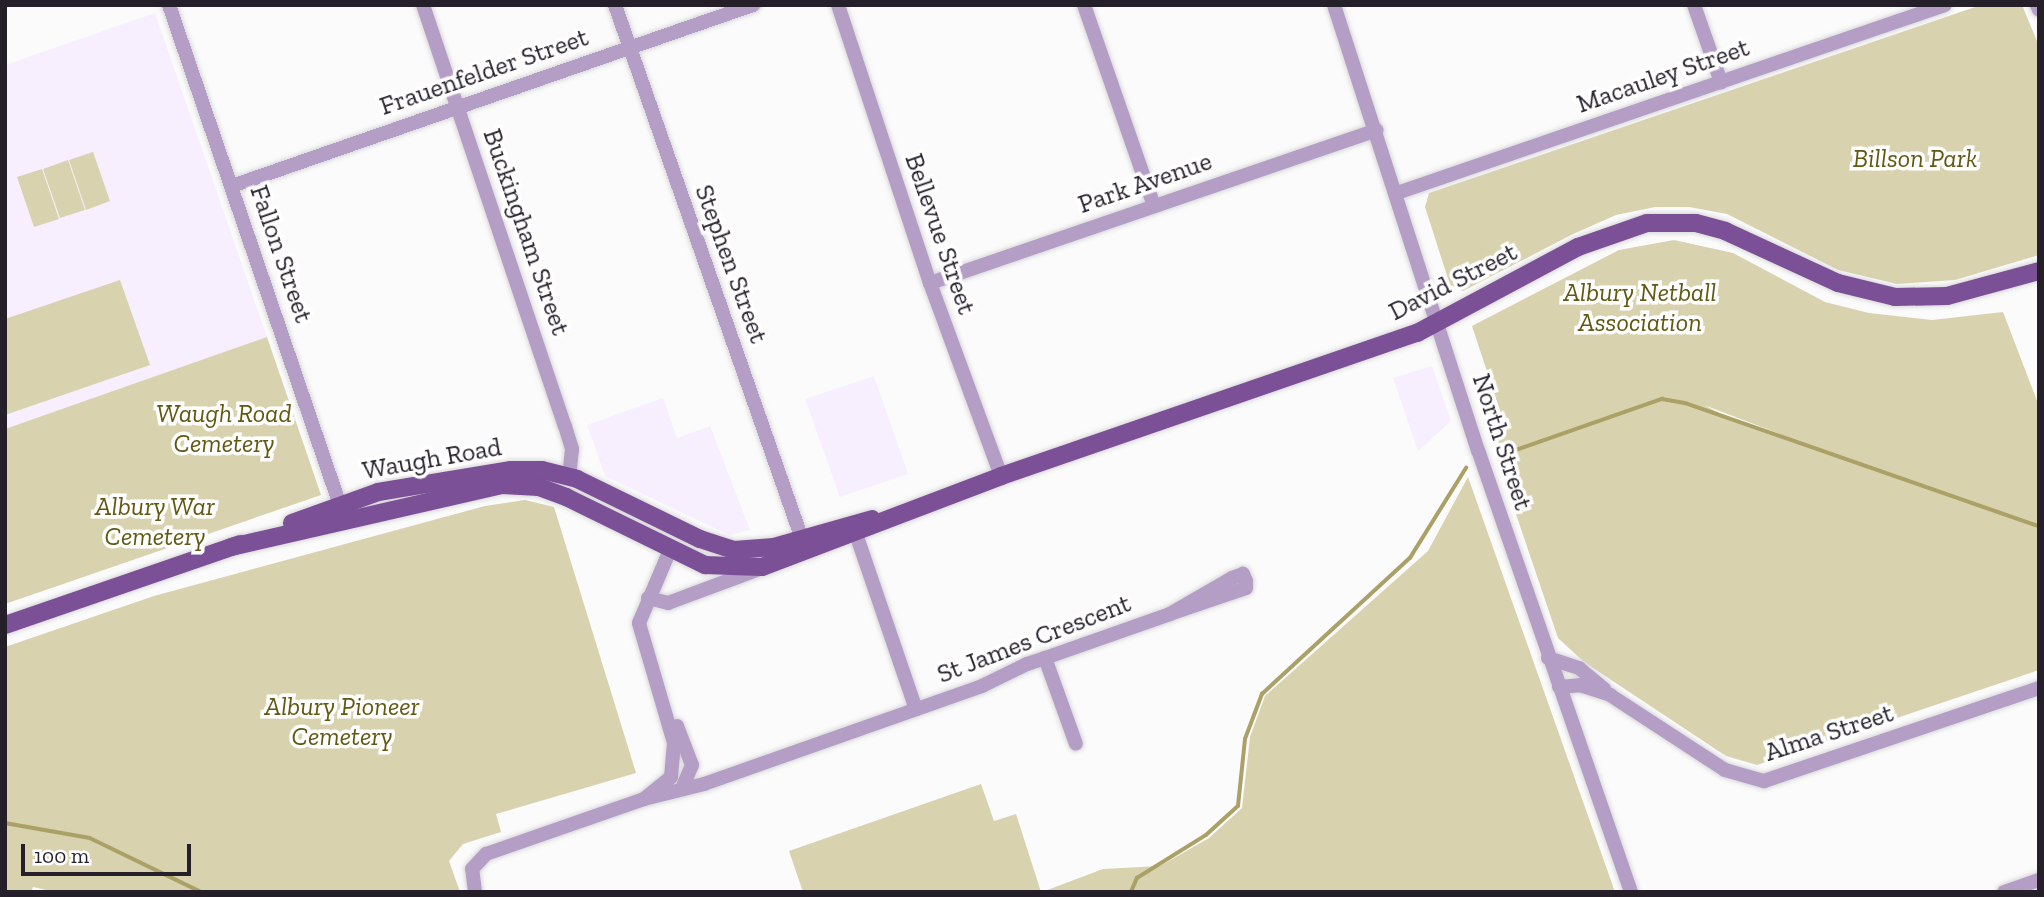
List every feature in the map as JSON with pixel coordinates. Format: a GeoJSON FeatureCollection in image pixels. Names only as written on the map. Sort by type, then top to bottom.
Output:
{"type":"FeatureCollection","features":[{"type":"Feature","properties":{"kind":"main road","name":"David Street"},"geometry":{"type":"LineString","coordinates":[[670,550],[722,569],[770,565],[856,534],[891,516],[1001,476],[1440,322],[1600,237],[1663,221],[1725,231],[1838,283],[1895,298],[1972,291],[2039,271]]}},
{"type":"Feature","properties":{"kind":"main road","name":"Waugh Road"},"geometry":{"type":"LineString","coordinates":[[5,625],[231,547],[473,473],[542,470],[569,477],[680,529]]}},
{"type":"Feature","properties":{"kind":"main road","name":"Waugh Road"},"geometry":{"type":"LineString","coordinates":[[342,512],[502,485],[539,487],[670,550]]}},
{"type":"Feature","properties":{"kind":"main road","name":"David Street"},"geometry":{"type":"LineString","coordinates":[[680,529],[719,546],[748,551],[802,539],[846,524],[891,516]]}},
{"type":"Feature","properties":{"kind":"main road"},"geometry":{"type":"LineString","coordinates":[[670,550],[680,529]]}},
{"type":"Feature","properties":{"kind":"street","name":"Fallon Street"},"geometry":{"type":"LineString","coordinates":[[169,5],[342,512]]}},
{"type":"Feature","properties":{"kind":"street","name":"Buckingham Street"},"geometry":{"type":"LineString","coordinates":[[423,5],[572,449],[569,477]]}},
{"type":"Feature","properties":{"kind":"street","name":"Stephen Street"},"geometry":{"type":"LineString","coordinates":[[615,5],[802,539]]}},
{"type":"Feature","properties":{"kind":"street","name":"Frauenfelder Street"},"geometry":{"type":"LineString","coordinates":[[232,186],[753,5]]}},
{"type":"Feature","properties":{"kind":"street","name":"Bellevue Street"},"geometry":{"type":"LineString","coordinates":[[838,5],[930,283],[1001,476]]}},
{"type":"Feature","properties":{"kind":"street"},"geometry":{"type":"LineString","coordinates":[[1084,5],[1154,206]]}},
{"type":"Feature","properties":{"kind":"street","name":"North Street"},"geometry":{"type":"LineString","coordinates":[[1334,5],[1548,658],[1632,892]]}},
{"type":"Feature","properties":{"kind":"street"},"geometry":{"type":"LineString","coordinates":[[1694,5],[1721,82]]}},
{"type":"Feature","properties":{"kind":"street","name":"Macauley Street"},"geometry":{"type":"LineString","coordinates":[[1397,193],[1945,5]]}},
{"type":"Feature","properties":{"kind":"street","name":"Park Avenue"},"geometry":{"type":"LineString","coordinates":[[930,283],[1377,130]]}},
{"type":"Feature","properties":{"kind":"street","name":"St James Crescent"},"geometry":{"type":"LineString","coordinates":[[856,534],[916,709]]}},
{"type":"Feature","properties":{"kind":"street"},"geometry":{"type":"LineString","coordinates":[[659,687],[692,765],[683,786],[671,777],[676,751],[659,687],[639,628],[648,598],[670,550]]}},
{"type":"Feature","properties":{"kind":"street"},"geometry":{"type":"LineString","coordinates":[[648,598],[668,603],[770,565]]}},
{"type":"Feature","properties":{"kind":"street","name":"St James Crescent"},"geometry":{"type":"LineString","coordinates":[[475,892],[474,865],[486,854],[683,786],[704,783],[916,709],[1045,658],[1170,614],[1242,574],[1246,588]]}},
{"type":"Feature","properties":{"kind":"street"},"geometry":{"type":"LineString","coordinates":[[1045,658],[1076,744]]}},
{"type":"Feature","properties":{"kind":"street","name":"Alma Street"},"geometry":{"type":"LineString","coordinates":[[1548,658],[1578,668],[1609,695],[1725,770],[1764,780],[2039,688]]}},
{"type":"Feature","properties":{"kind":"street","name":"Alma Street"},"geometry":{"type":"LineString","coordinates":[[1559,687],[1580,685],[1609,695]]}},
{"type":"Feature","properties":{"kind":"street","name":"St James Crescent"},"geometry":{"type":"LineString","coordinates":[[644,799],[671,777]]}},
{"type":"Feature","properties":{"kind":"street"},"geometry":{"type":"LineString","coordinates":[[2004,892],[2039,880]]}},
{"type":"Feature","properties":{"kind":"shaded area"},"geometry":{"type":"Polygon","coordinates":[[[155,13],[267,337],[5,429],[5,65],[155,13]]]}},
{"type":"Feature","properties":{"kind":"shaded area"},"geometry":{"type":"Polygon","coordinates":[[[1432,366],[1451,421],[1418,451],[1393,378],[1432,366]]]}},
{"type":"Feature","properties":{"kind":"shaded area"},"geometry":{"type":"Polygon","coordinates":[[[874,376],[908,474],[840,497],[805,399],[874,376]]]}},
{"type":"Feature","properties":{"kind":"shaded area"},"geometry":{"type":"Polygon","coordinates":[[[663,398],[677,438],[710,426],[750,530],[729,535],[605,476],[587,425],[663,398]]]}},
{"type":"Feature","properties":{"kind":"green space","name":"Billson Park"},"geometry":{"type":"Polygon","coordinates":[[[1981,5],[2022,5],[2039,46],[2039,255],[1955,280],[1897,284],[1838,270],[1727,214],[1689,207],[1655,207],[1616,215],[1573,234],[1463,291],[1450,285],[1425,207],[1429,193],[1981,5]]]}},
{"type":"Feature","properties":{"kind":"green space"},"geometry":{"type":"Polygon","coordinates":[[[93,152],[110,201],[86,210],[69,160],[93,152]]]}},
{"type":"Feature","properties":{"kind":"green space"},"geometry":{"type":"Polygon","coordinates":[[[68,160],[85,210],[60,218],[43,169],[68,160]]]}},
{"type":"Feature","properties":{"kind":"green space"},"geometry":{"type":"Polygon","coordinates":[[[42,169],[59,219],[34,227],[17,177],[42,169]]]}},
{"type":"Feature","properties":{"kind":"green space","name":"Albury Netball Association"},"geometry":{"type":"Polygon","coordinates":[[[1674,240],[1733,253],[1825,302],[1869,313],[1932,320],[2003,312],[2039,406],[2039,670],[1757,765],[1726,756],[1584,662],[1558,638],[1497,458],[1500,411],[1472,326],[1619,250],[1674,240]],[[1704,405],[1727,417],[1830,453],[1704,405]]]}},
{"type":"Feature","properties":{"kind":"green space"},"geometry":{"type":"Polygon","coordinates":[[[120,280],[150,365],[5,415],[5,319],[120,280]]]}},
{"type":"Feature","properties":{"kind":"green space","name":"Waugh Road Cemetery"},"geometry":{"type":"Polygon","coordinates":[[[267,337],[321,495],[5,604],[5,429],[267,337]]]}},
{"type":"Feature","properties":{"kind":"green space"},"geometry":{"type":"Polygon","coordinates":[[[1468,477],[1615,892],[1042,892],[1103,869],[1160,866],[1209,838],[1242,808],[1250,737],[1265,696],[1428,551],[1468,477]]]}},
{"type":"Feature","properties":{"kind":"green space","name":"Albury Pioneer Cemetery"},"geometry":{"type":"Polygon","coordinates":[[[525,500],[554,507],[636,773],[496,814],[501,832],[463,844],[449,861],[460,892],[55,892],[33,887],[31,892],[5,892],[5,647],[154,596],[485,506],[525,500]]]}},
{"type":"Feature","properties":{"kind":"green space"},"geometry":{"type":"Polygon","coordinates":[[[981,784],[994,821],[1016,814],[1041,892],[803,892],[789,851],[981,784]]]}},
{"type":"Feature","properties":{"kind":"waterway"},"geometry":{"type":"LineString","coordinates":[[1499,456],[1662,399],[1685,403],[2039,526]]}},
{"type":"Feature","properties":{"kind":"waterway"},"geometry":{"type":"LineString","coordinates":[[1131,892],[1137,878],[1206,835],[1238,806],[1245,739],[1262,694],[1410,558],[1466,468]]}},
{"type":"Feature","properties":{"kind":"waterway"},"geometry":{"type":"LineString","coordinates":[[5,823],[90,838],[201,892]]}},
{"type":"Feature","properties":{"kind":"park label","name":"Albury War Cemetery"},"geometry":{"type":"Point","coordinates":[155,522]}}]}
